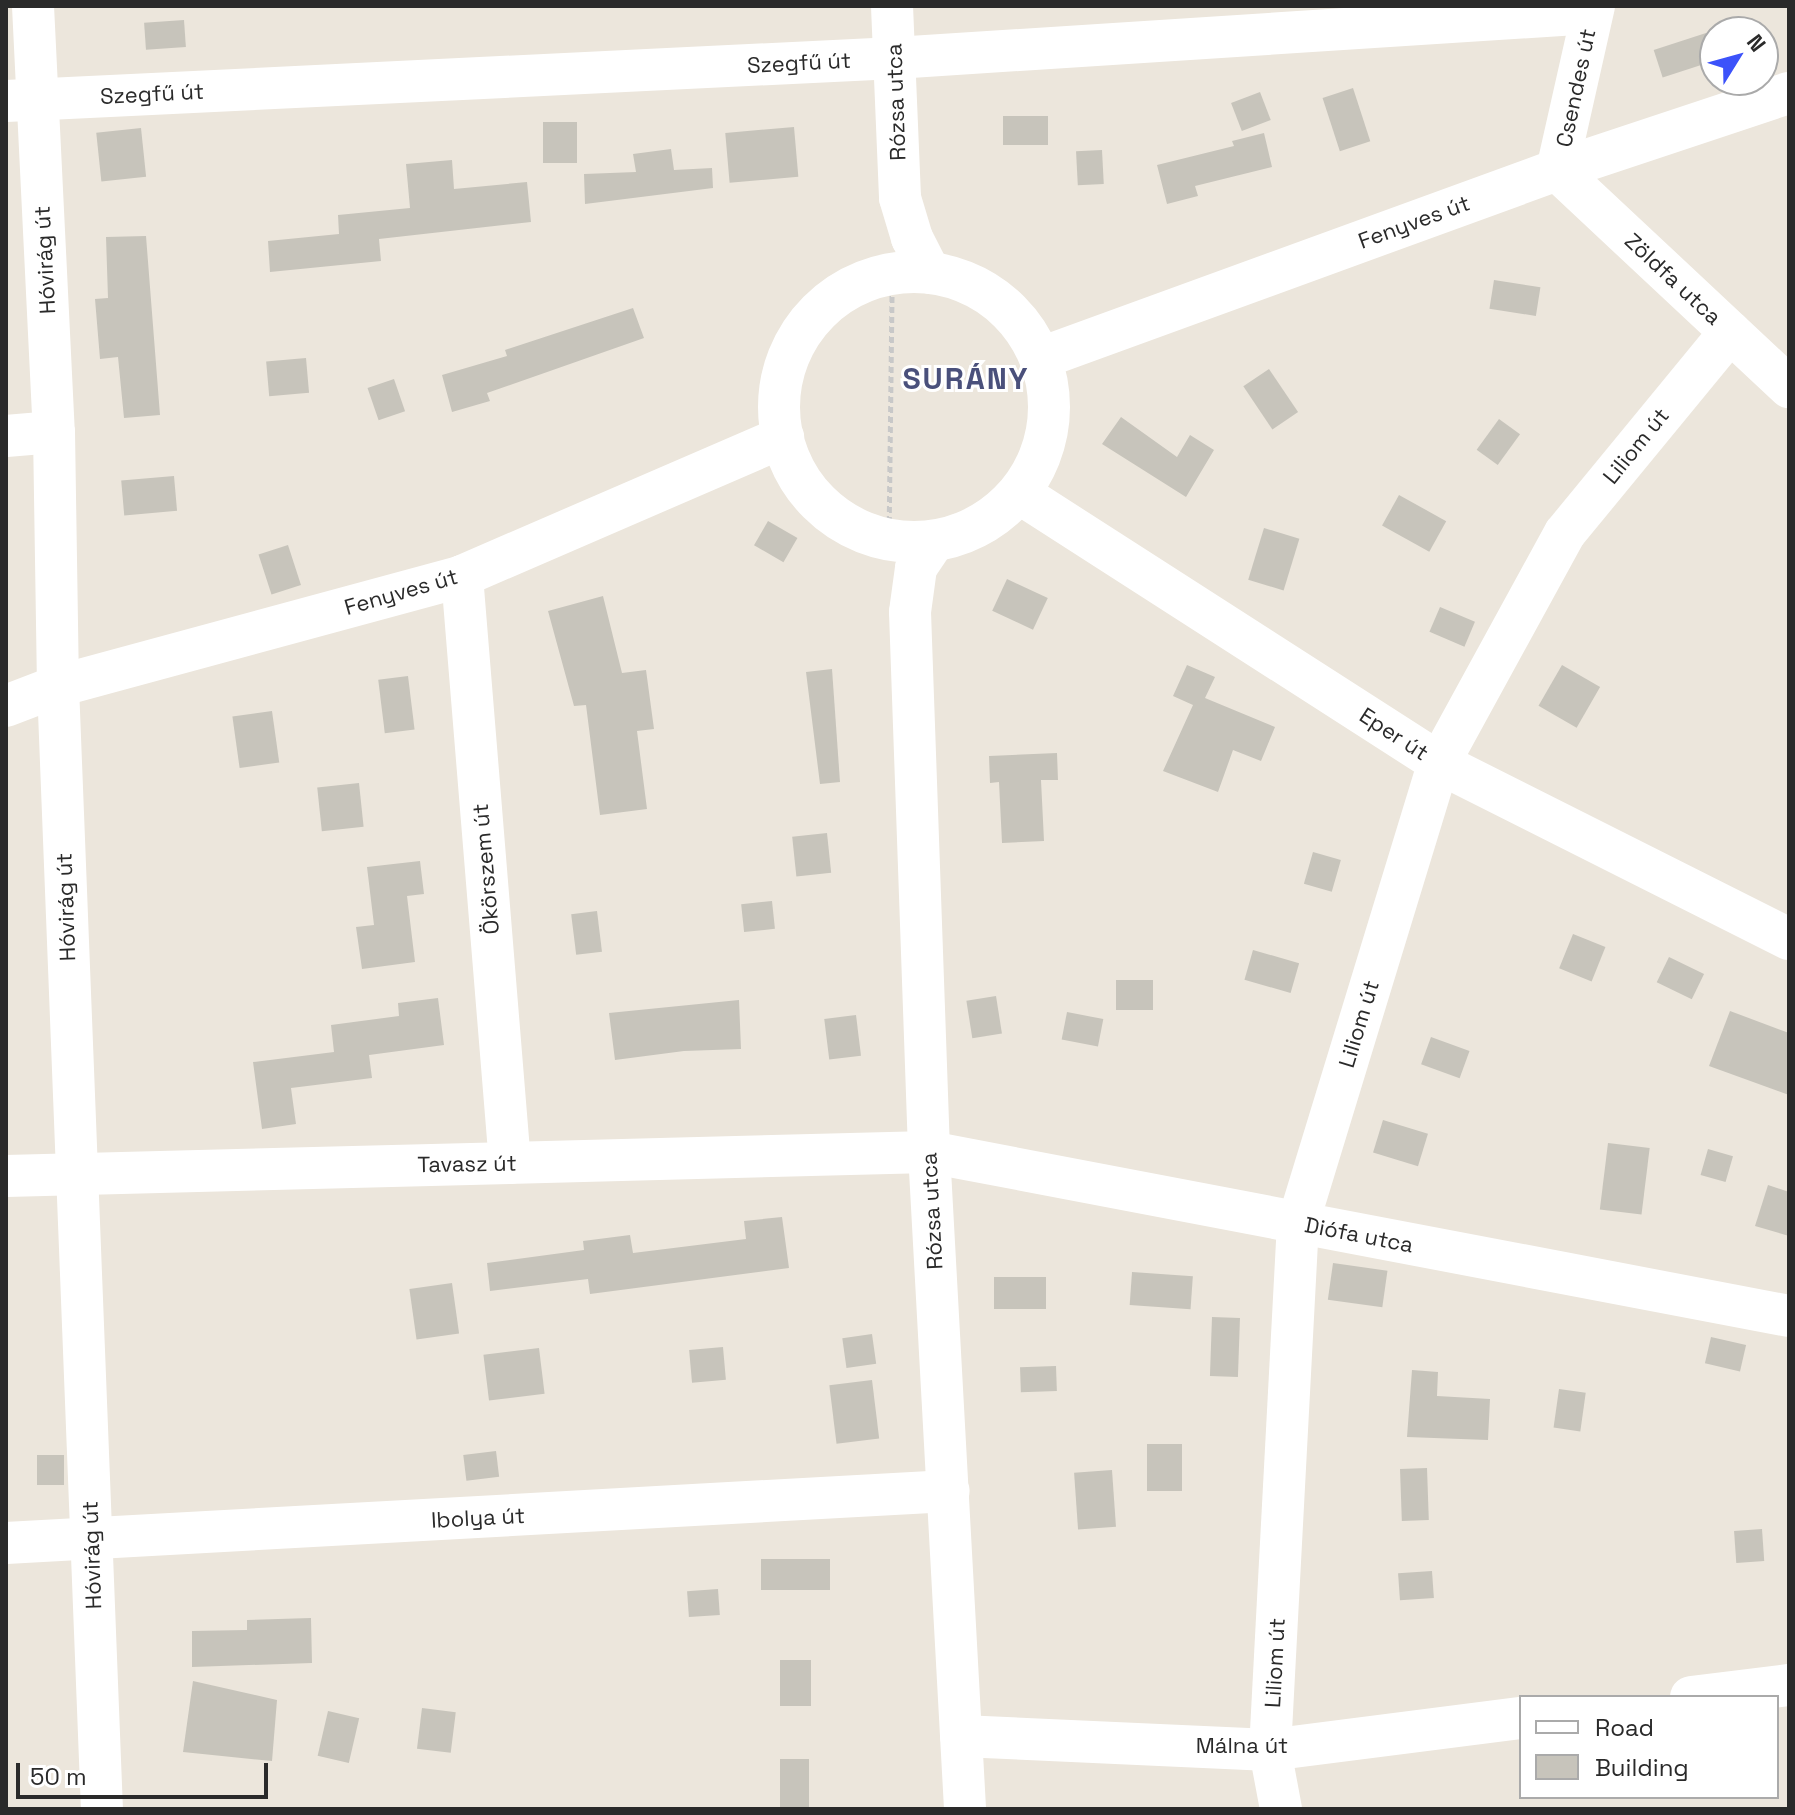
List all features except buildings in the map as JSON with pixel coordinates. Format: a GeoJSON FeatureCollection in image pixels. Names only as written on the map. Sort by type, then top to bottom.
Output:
{"type":"FeatureCollection","features":[{"type":"Feature","properties":{"kind":"street","name":"Hóvirág út"},"geometry":{"type":"LineString","coordinates":[[33,6],[22,100],[54,432],[58,686],[102,1809]]}},
{"type":"Feature","properties":{"kind":"street","name":"Rózsa utca"},"geometry":{"type":"LineString","coordinates":[[892,6],[900,198]]}},
{"type":"Feature","properties":{"kind":"street","name":"Szegfű út"},"geometry":{"type":"LineString","coordinates":[[22,100],[895,58],[1593,10]]}},
{"type":"Feature","properties":{"kind":"street","name":"Csendes út"},"geometry":{"type":"LineString","coordinates":[[1557,170],[1593,10]]}},
{"type":"Feature","properties":{"kind":"street","name":"Fenyves út"},"geometry":{"type":"LineString","coordinates":[[1041,358],[1557,170],[1789,93]]}},
{"type":"Feature","properties":{"kind":"street","name":"Zöldfa utca"},"geometry":{"type":"LineString","coordinates":[[1557,170],[1789,387]]}},
{"type":"Feature","properties":{"kind":"street"},"geometry":{"type":"LineString","coordinates":[[896,276],[912,238],[900,198]]}},
{"type":"Feature","properties":{"kind":"street"},"geometry":{"type":"LineString","coordinates":[[896,276],[885,251],[900,198]]}},
{"type":"Feature","properties":{"kind":"street"},"geometry":{"type":"LineString","coordinates":[[881,546],[934,541],[979,526],[1019,493],[1045,443],[1049,398],[1041,358],[1016,318],[979,288],[896,276],[820,310],[792,349],[783,374],[779,400],[783,437],[800,479],[822,505],[881,546],[910,612]]}},
{"type":"Feature","properties":{"kind":"street","name":"Liliom út"},"geometry":{"type":"LineString","coordinates":[[1281,1809],[1270,1750],[1298,1223],[1439,763],[1565,533],[1730,332]]}},
{"type":"Feature","properties":{"kind":"street"},"geometry":{"type":"LineString","coordinates":[[6,436],[54,432]]}},
{"type":"Feature","properties":{"kind":"street","name":"Fenyves út"},"geometry":{"type":"LineString","coordinates":[[6,706],[58,686],[462,576],[783,437]]}},
{"type":"Feature","properties":{"kind":"street","name":"Eper út"},"geometry":{"type":"LineString","coordinates":[[1019,493],[1439,763],[1789,939]]}},
{"type":"Feature","properties":{"kind":"street"},"geometry":{"type":"LineString","coordinates":[[910,612],[916,568],[934,541]]}},
{"type":"Feature","properties":{"kind":"street","name":"Ökörszem út"},"geometry":{"type":"LineString","coordinates":[[462,576],[510,1163]]}},
{"type":"Feature","properties":{"kind":"street","name":"Rózsa utca"},"geometry":{"type":"LineString","coordinates":[[910,612],[929,1152],[965,1809]]}},
{"type":"Feature","properties":{"kind":"street","name":"Tavasz út"},"geometry":{"type":"LineString","coordinates":[[6,1176],[77,1171],[929,1152]]}},
{"type":"Feature","properties":{"kind":"street","name":"Diófa utca"},"geometry":{"type":"LineString","coordinates":[[929,1152],[1789,1316]]}},
{"type":"Feature","properties":{"kind":"street","name":"Ibolya út"},"geometry":{"type":"LineString","coordinates":[[6,1543],[949,1491]]}},
{"type":"Feature","properties":{"kind":"street"},"geometry":{"type":"LineString","coordinates":[[1707,1695],[1789,1685]]}},
{"type":"Feature","properties":{"kind":"street","name":"Málna út"},"geometry":{"type":"LineString","coordinates":[[961,1736],[1270,1750],[1519,1718]]}},
{"type":"Feature","properties":{"kind":"path"},"geometry":{"type":"LineString","coordinates":[[881,546],[896,276]]}},
{"type":"Feature","properties":{"kind":"district","name":"SURÁNY"},"geometry":{"type":"Point","coordinates":[966,379]}}]}
